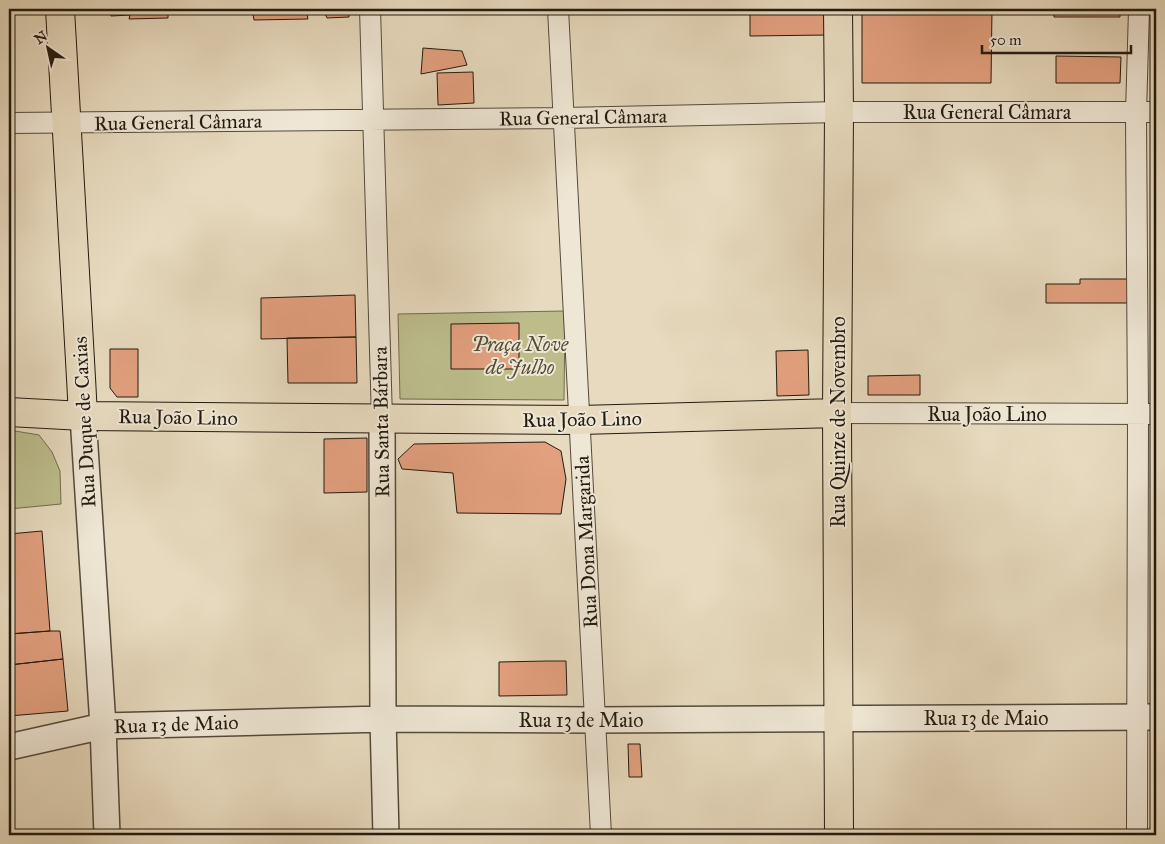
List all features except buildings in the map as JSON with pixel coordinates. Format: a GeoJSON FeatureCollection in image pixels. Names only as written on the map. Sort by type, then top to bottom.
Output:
{"type":"FeatureCollection","features":[{"type":"Feature","properties":{"kind":"main road","name":"Rua Duque de Caxias"},"geometry":{"type":"LineString","coordinates":[[60,9],[83,416]]}},
{"type":"Feature","properties":{"kind":"main road","name":"Rua Quinze de Novembro"},"geometry":{"type":"LineString","coordinates":[[838,9],[837,413],[840,835]]}},
{"type":"Feature","properties":{"kind":"main road","name":"Rua João Lino"},"geometry":{"type":"LineString","coordinates":[[9,412],[83,416],[580,420],[837,413]]}},
{"type":"Feature","properties":{"kind":"street","name":"Rua Santa Bárbara"},"geometry":{"type":"LineString","coordinates":[[370,9],[382,419],[383,719],[386,835]]}},
{"type":"Feature","properties":{"kind":"street","name":"Rua Dona Margarida"},"geometry":{"type":"LineString","coordinates":[[558,9],[601,835]]}},
{"type":"Feature","properties":{"kind":"street"},"geometry":{"type":"LineString","coordinates":[[1137,835],[1147,717],[1147,414],[1136,113],[1139,9]]}},
{"type":"Feature","properties":{"kind":"street","name":"Rua General Câmara"},"geometry":{"type":"LineString","coordinates":[[9,123],[564,118],[839,112],[1156,112]]}},
{"type":"Feature","properties":{"kind":"street","name":"Rua João Lino"},"geometry":{"type":"LineString","coordinates":[[837,413],[1147,414]]}},
{"type":"Feature","properties":{"kind":"street","name":"Rua Duque de Caxias"},"geometry":{"type":"LineString","coordinates":[[83,416],[103,726],[107,835]]}},
{"type":"Feature","properties":{"kind":"street","name":"Rua 13 de Maio"},"geometry":{"type":"LineString","coordinates":[[9,747],[103,726],[383,719],[595,720],[1147,717]]}},
{"type":"Feature","properties":{"kind":"green space","name":"Praça Nove de Julho"},"geometry":{"type":"Polygon","coordinates":[[[565,311],[564,400],[400,399],[398,314],[565,311]]]}},
{"type":"Feature","properties":{"kind":"green space"},"geometry":{"type":"Polygon","coordinates":[[[9,430],[39,435],[52,452],[60,471],[61,504],[9,509],[9,430]]]}}]}
